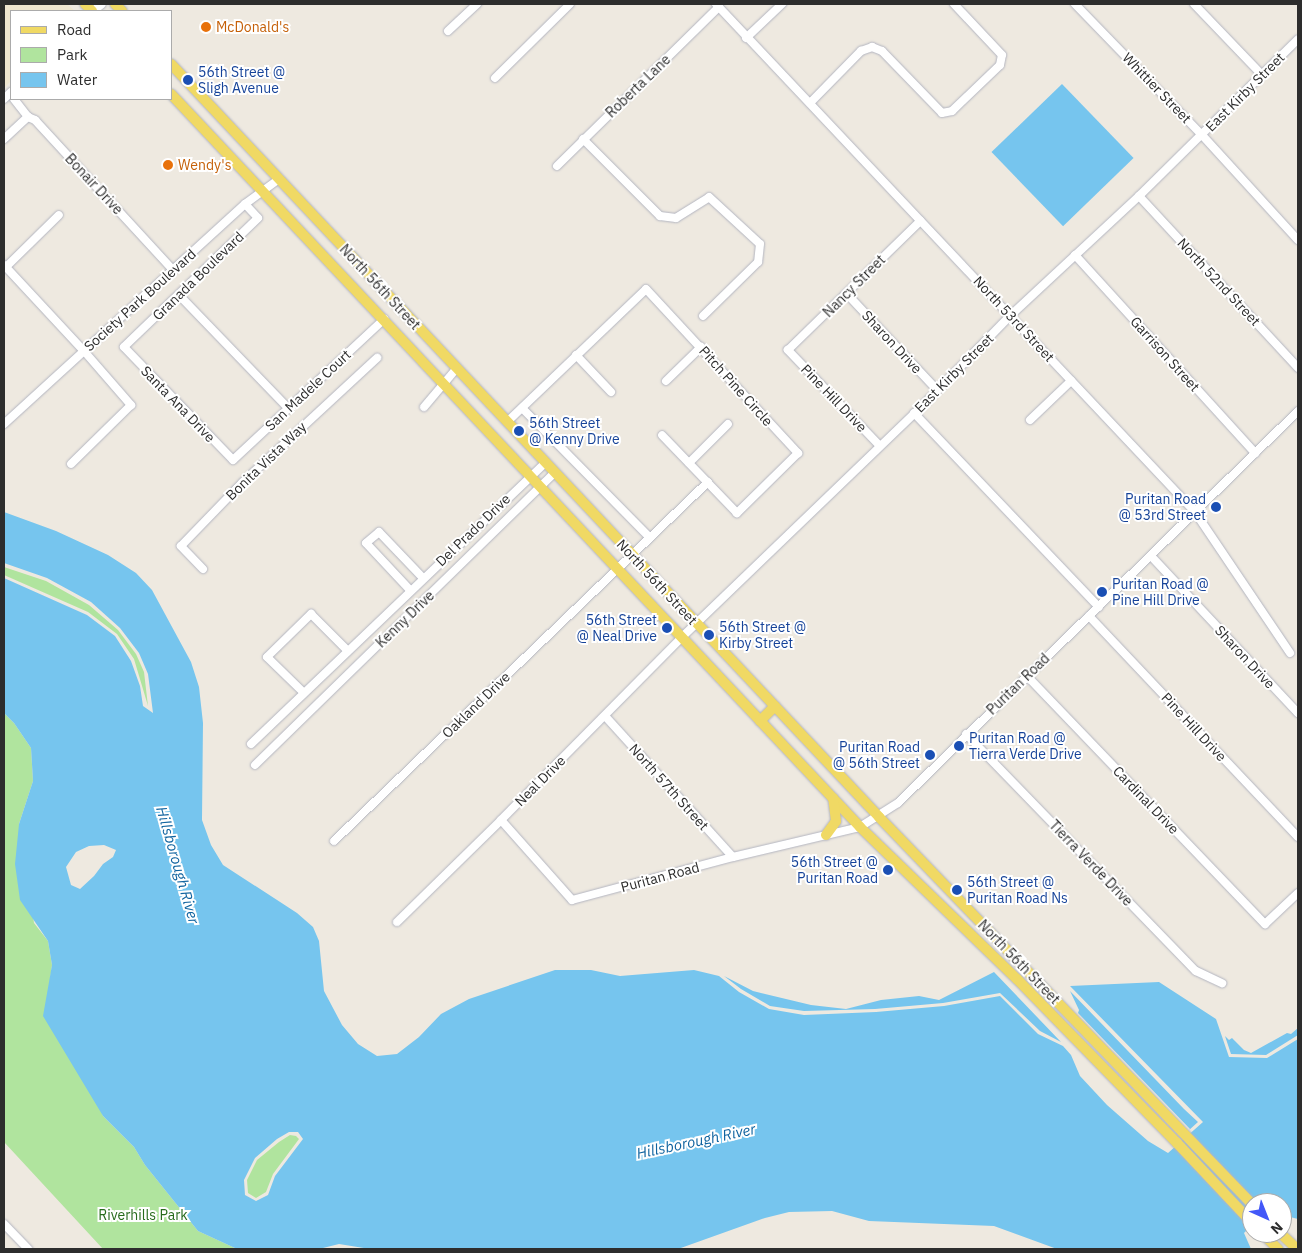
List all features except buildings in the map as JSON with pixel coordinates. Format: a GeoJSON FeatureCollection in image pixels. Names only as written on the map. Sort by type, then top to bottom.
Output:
{"type":"FeatureCollection","features":[{"type":"Feature","properties":{"kind":"main road","name":"North 56th Street"},"geometry":{"type":"LineString","coordinates":[[172,65],[878,817],[1242,1193]]}},
{"type":"Feature","properties":{"kind":"main road","name":"North 56th Street"},"geometry":{"type":"LineString","coordinates":[[172,95],[832,798],[993,956],[1178,1143],[1242,1212]]}},
{"type":"Feature","properties":{"kind":"main road"},"geometry":{"type":"LineString","coordinates":[[760,721],[775,706]]}},
{"type":"Feature","properties":{"kind":"main road"},"geometry":{"type":"LineString","coordinates":[[826,835],[836,821],[832,798]]}},
{"type":"Feature","properties":{"kind":"main road"},"geometry":{"type":"LineString","coordinates":[[993,956],[1003,946]]}},
{"type":"Feature","properties":{"kind":"street"},"geometry":{"type":"LineString","coordinates":[[448,31],[477,4]]}},
{"type":"Feature","properties":{"kind":"street"},"geometry":{"type":"LineString","coordinates":[[494,78],[570,4]]}},
{"type":"Feature","properties":{"kind":"street"},"geometry":{"type":"LineString","coordinates":[[746,38],[782,4]]}},
{"type":"Feature","properties":{"kind":"street"},"geometry":{"type":"LineString","coordinates":[[810,103],[861,51],[872,48],[882,51],[942,113],[952,111],[1000,65],[1002,55],[954,4]]}},
{"type":"Feature","properties":{"kind":"street","name":"Whittier Street"},"geometry":{"type":"LineString","coordinates":[[1075,4],[1202,135],[1298,240]]}},
{"type":"Feature","properties":{"kind":"street"},"geometry":{"type":"LineString","coordinates":[[1194,4],[1262,75]]}},
{"type":"Feature","properties":{"kind":"street","name":"North 53rd Street"},"geometry":{"type":"LineString","coordinates":[[718,5],[746,38],[1011,315],[1195,512],[1290,653]]}},
{"type":"Feature","properties":{"kind":"street","name":"Roberta Lane"},"geometry":{"type":"LineString","coordinates":[[557,166],[718,5]]}},
{"type":"Feature","properties":{"kind":"street","name":"East Kirby Street"},"geometry":{"type":"LineString","coordinates":[[681,638],[914,413],[1011,315],[1139,196],[1298,40]]}},
{"type":"Feature","properties":{"kind":"street","name":"Bonair Drive"},"geometry":{"type":"LineString","coordinates":[[14,100],[28,117],[35,120],[174,270]]}},
{"type":"Feature","properties":{"kind":"street"},"geometry":{"type":"LineString","coordinates":[[4,139],[28,117]]}},
{"type":"Feature","properties":{"kind":"street"},"geometry":{"type":"LineString","coordinates":[[583,139],[660,216],[676,218],[709,197],[760,244],[758,262],[703,316]]}},
{"type":"Feature","properties":{"kind":"street","name":"Society Park Boulevard"},"geometry":{"type":"LineString","coordinates":[[4,424],[245,204],[279,179]]}},
{"type":"Feature","properties":{"kind":"street","name":"North 52nd Street"},"geometry":{"type":"LineString","coordinates":[[1139,196],[1298,368]]}},
{"type":"Feature","properties":{"kind":"street","name":"Granada Boulevard"},"geometry":{"type":"LineString","coordinates":[[124,348],[258,218],[245,204]]}},
{"type":"Feature","properties":{"kind":"street"},"geometry":{"type":"LineString","coordinates":[[59,215],[5,266],[131,405],[71,464]]}},
{"type":"Feature","properties":{"kind":"street","name":"Nancy Street"},"geometry":{"type":"LineString","coordinates":[[788,350],[920,221]]}},
{"type":"Feature","properties":{"kind":"street","name":"Garrison Street"},"geometry":{"type":"LineString","coordinates":[[1075,255],[1255,453]]}},
{"type":"Feature","properties":{"kind":"street","name":"Pitch Pine Circle"},"geometry":{"type":"LineString","coordinates":[[508,422],[646,289],[798,454],[736,513],[708,482]]}},
{"type":"Feature","properties":{"kind":"street","name":"Sharon Drive"},"geometry":{"type":"LineString","coordinates":[[847,294],[937,390]]}},
{"type":"Feature","properties":{"kind":"street"},"geometry":{"type":"LineString","coordinates":[[179,295],[289,409]]}},
{"type":"Feature","properties":{"kind":"street","name":"San Madele Court"},"geometry":{"type":"LineString","coordinates":[[233,460],[384,319]]}},
{"type":"Feature","properties":{"kind":"street"},"geometry":{"type":"LineString","coordinates":[[666,381],[701,347]]}},
{"type":"Feature","properties":{"kind":"street","name":"Santa Ana Drive"},"geometry":{"type":"LineString","coordinates":[[124,348],[233,460]]}},
{"type":"Feature","properties":{"kind":"street","name":"Pine Hill Drive"},"geometry":{"type":"LineString","coordinates":[[788,350],[879,446]]}},
{"type":"Feature","properties":{"kind":"street"},"geometry":{"type":"LineString","coordinates":[[576,356],[611,392]]}},
{"type":"Feature","properties":{"kind":"street","name":"Bonita Vista Way"},"geometry":{"type":"LineString","coordinates":[[203,569],[181,546],[243,482],[376,358]]}},
{"type":"Feature","properties":{"kind":"street"},"geometry":{"type":"LineString","coordinates":[[424,407],[442,383],[457,368]]}},
{"type":"Feature","properties":{"kind":"street"},"geometry":{"type":"LineString","coordinates":[[1030,420],[1071,381]]}},
{"type":"Feature","properties":{"kind":"street"},"geometry":{"type":"LineString","coordinates":[[522,408],[649,538]]}},
{"type":"Feature","properties":{"kind":"street","name":"Puritan Road"},"geometry":{"type":"LineString","coordinates":[[501,820],[572,900],[733,857],[860,827],[898,803],[966,734],[1099,607],[1298,411]]}},
{"type":"Feature","properties":{"kind":"street"},"geometry":{"type":"LineString","coordinates":[[914,413],[1099,607]]}},
{"type":"Feature","properties":{"kind":"street"},"geometry":{"type":"LineString","coordinates":[[689,463],[728,424]]}},
{"type":"Feature","properties":{"kind":"street"},"geometry":{"type":"LineString","coordinates":[[631,555],[708,482],[662,436]]}},
{"type":"Feature","properties":{"kind":"street","name":"Del Prado Drive"},"geometry":{"type":"LineString","coordinates":[[251,744],[303,692],[545,463]]}},
{"type":"Feature","properties":{"kind":"street","name":"Kenny Drive"},"geometry":{"type":"LineString","coordinates":[[255,765],[554,473]]}},
{"type":"Feature","properties":{"kind":"street"},"geometry":{"type":"LineString","coordinates":[[410,590],[366,543],[379,532],[423,578]]}},
{"type":"Feature","properties":{"kind":"street","name":"Oakland Drive"},"geometry":{"type":"LineString","coordinates":[[334,841],[631,555]]}},
{"type":"Feature","properties":{"kind":"street","name":"Sharon Drive"},"geometry":{"type":"LineString","coordinates":[[1151,556],[1298,713]]}},
{"type":"Feature","properties":{"kind":"street"},"geometry":{"type":"LineString","coordinates":[[303,692],[267,657],[311,614],[347,650]]}},
{"type":"Feature","properties":{"kind":"street","name":"Pine Hill Drive"},"geometry":{"type":"LineString","coordinates":[[1089,616],[1298,837]]}},
{"type":"Feature","properties":{"kind":"street","name":"Neal Drive"},"geometry":{"type":"LineString","coordinates":[[396,922],[501,820],[681,638]]}},
{"type":"Feature","properties":{"kind":"street","name":"Cardinal Drive"},"geometry":{"type":"LineString","coordinates":[[1027,676],[1265,924],[1298,893]]}},
{"type":"Feature","properties":{"kind":"street","name":"North 57th Street"},"geometry":{"type":"LineString","coordinates":[[604,716],[733,857]]}},
{"type":"Feature","properties":{"kind":"street","name":"Tierra Verde Drive"},"geometry":{"type":"LineString","coordinates":[[966,734],[1196,971],[1222,983]]}},
{"type":"Feature","properties":{"kind":"street"},"geometry":{"type":"LineString","coordinates":[[4,1224],[28,1249]]}},
{"type":"Feature","properties":{"kind":"street"},"geometry":{"type":"LineString","coordinates":[[4,1237],[10,1231]]}},
{"type":"Feature","properties":{"kind":"shaded area"},"geometry":{"type":"Polygon","coordinates":[[[4,4],[67,4],[74,10],[10,10],[10,82],[4,88],[4,4]]]}},
{"type":"Feature","properties":{"kind":"green space"},"geometry":{"type":"Polygon","coordinates":[[[4,567],[46,581],[89,605],[118,630],[136,654],[144,672],[148,706],[134,659],[117,634],[88,612],[4,575],[4,567]]]}},
{"type":"Feature","properties":{"kind":"green space","name":"Riverhills Park"},"geometry":{"type":"Polygon","coordinates":[[[4,713],[14,723],[31,748],[33,781],[19,824],[34,923],[48,941],[52,965],[49,988],[103,1116],[134,1147],[145,1165],[198,1231],[237,1249],[103,1249],[4,1142],[4,713]]]}},
{"type":"Feature","properties":{"kind":"green space"},"geometry":{"type":"Polygon","coordinates":[[[290,1135],[296,1136],[299,1139],[273,1174],[266,1192],[256,1198],[248,1193],[247,1180],[257,1160],[290,1135]]]}},
{"type":"Feature","properties":{"kind":"water"},"geometry":{"type":"Polygon","coordinates":[[[1062,84],[1134,158],[1063,226],[992,152],[1062,84]]]}},
{"type":"Feature","properties":{"kind":"water","name":"Hillsborough River"},"geometry":{"type":"Polygon","coordinates":[[[4,512],[56,531],[108,555],[136,573],[152,590],[191,662],[199,687],[203,723],[202,820],[211,845],[223,865],[297,913],[313,927],[319,941],[324,991],[342,1025],[358,1044],[377,1056],[397,1054],[419,1037],[441,1014],[469,999],[555,970],[591,970],[620,976],[694,970],[719,976],[739,992],[769,1009],[804,1015],[876,1012],[944,1006],[1000,996],[1038,1034],[1063,1046],[1071,1055],[1080,1076],[1107,1105],[1148,1141],[1168,1153],[1203,1122],[1070,986],[1159,982],[1216,1019],[1229,1057],[1267,1058],[1298,1039],[1298,1219],[1292,1218],[1292,1193],[1242,1193],[1242,1243],[1248,1243],[1251,1249],[1057,1249],[994,1226],[869,1221],[832,1211],[789,1212],[765,1218],[678,1249],[370,1249],[339,1244],[319,1249],[237,1249],[198,1231],[145,1165],[134,1147],[103,1116],[43,1016],[52,965],[48,941],[20,900],[15,864],[19,824],[33,781],[31,748],[14,723],[4,713],[4,578],[87,615],[115,636],[131,661],[140,686],[143,706],[153,713],[148,674],[139,653],[120,628],[91,602],[47,578],[4,563],[4,512]],[[104,845],[89,846],[76,852],[66,867],[71,885],[80,889],[94,876],[103,864],[113,857],[116,850],[104,845]],[[289,1132],[277,1139],[255,1158],[244,1180],[245,1195],[256,1201],[268,1195],[275,1176],[303,1139],[298,1132],[289,1132]]]}},
{"type":"Feature","properties":{"kind":"water"},"geometry":{"type":"Polygon","coordinates":[[[994,972],[1061,1042],[1040,1031],[1000,993],[943,1003],[875,1009],[804,1011],[770,1006],[741,989],[724,976],[753,991],[811,1005],[846,1009],[881,1000],[919,996],[939,1000],[994,972]]]}},
{"type":"Feature","properties":{"kind":"water"},"geometry":{"type":"Polygon","coordinates":[[[1070,991],[1198,1122],[1188,1131],[1190,1129],[1078,1013],[1079,1010],[1070,991]]]}},
{"type":"Feature","properties":{"kind":"water"},"geometry":{"type":"Polygon","coordinates":[[[1298,1028],[1298,1035],[1266,1055],[1231,1054],[1225,1036],[1229,1040],[1232,1038],[1244,1050],[1251,1053],[1287,1033],[1291,1034],[1298,1028]]]}},
{"type":"Feature","properties":{"kind":"place","name":"McDonald's"},"geometry":{"type":"Point","coordinates":[206,27]}},
{"type":"Feature","properties":{"kind":"place","name":"56th Street @ Sligh Avenue"},"geometry":{"type":"Point","coordinates":[188,80]}},
{"type":"Feature","properties":{"kind":"place","name":"Wendy's"},"geometry":{"type":"Point","coordinates":[168,165]}},
{"type":"Feature","properties":{"kind":"place","name":"56th Street @ Kenny Drive"},"geometry":{"type":"Point","coordinates":[519,431]}},
{"type":"Feature","properties":{"kind":"place","name":"Puritan Road @ 53rd Street"},"geometry":{"type":"Point","coordinates":[1216,507]}},
{"type":"Feature","properties":{"kind":"place","name":"Puritan Road @ Pine Hill Drive"},"geometry":{"type":"Point","coordinates":[1102,592]}},
{"type":"Feature","properties":{"kind":"place","name":"56th Street @ Neal Drive"},"geometry":{"type":"Point","coordinates":[667,628]}},
{"type":"Feature","properties":{"kind":"place","name":"56th Street @ Kirby Street"},"geometry":{"type":"Point","coordinates":[709,635]}},
{"type":"Feature","properties":{"kind":"place","name":"Puritan Road @ Tierra Verde Drive"},"geometry":{"type":"Point","coordinates":[959,746]}},
{"type":"Feature","properties":{"kind":"place","name":"Puritan Road @ 56th Street"},"geometry":{"type":"Point","coordinates":[930,755]}},
{"type":"Feature","properties":{"kind":"place","name":"56th Street @ Puritan Road"},"geometry":{"type":"Point","coordinates":[888,870]}},
{"type":"Feature","properties":{"kind":"place","name":"56th Street @ Puritan Road Ns"},"geometry":{"type":"Point","coordinates":[957,890]}}]}
